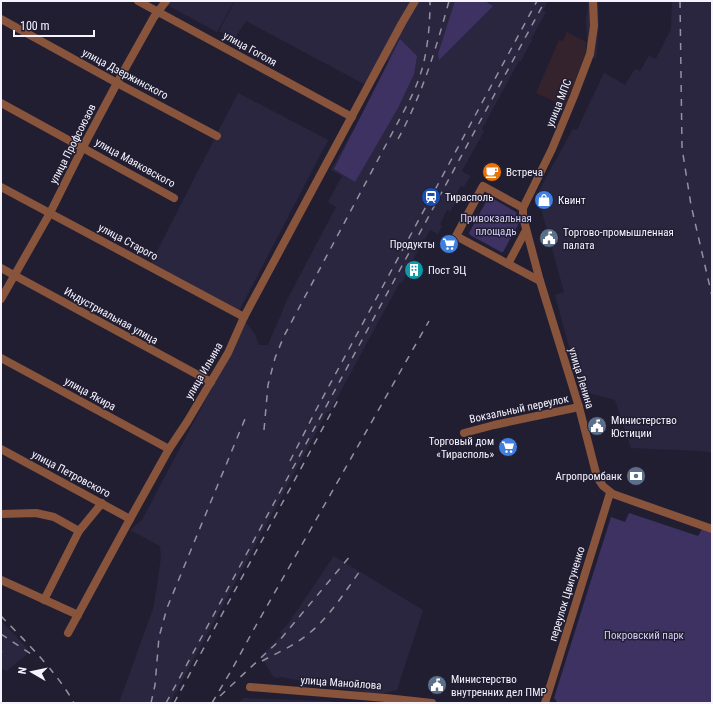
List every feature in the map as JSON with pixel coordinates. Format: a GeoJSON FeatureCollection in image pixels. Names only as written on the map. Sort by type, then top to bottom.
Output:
{"type":"FeatureCollection","features":[{"type":"Feature","properties":{"kind":"street","name":"улица Гоголя"},"geometry":{"type":"LineString","coordinates":[[138,1],[352,117]]}},
{"type":"Feature","properties":{"kind":"street","name":"улица Профсоюзов"},"geometry":{"type":"LineString","coordinates":[[1,299],[50,213],[117,83],[158,12],[166,1]]}},
{"type":"Feature","properties":{"kind":"street","name":"улица Ильина"},"geometry":{"type":"LineString","coordinates":[[68,633],[169,449],[228,353],[244,317],[415,1]]}},
{"type":"Feature","properties":{"kind":"street","name":"улица МПС"},"geometry":{"type":"LineString","coordinates":[[523,208],[552,149],[590,54],[594,24],[593,1]]}},
{"type":"Feature","properties":{"kind":"street","name":"улица Дзержинского"},"geometry":{"type":"LineString","coordinates":[[1,20],[217,136]]}},
{"type":"Feature","properties":{"kind":"street","name":"улица Маяковского"},"geometry":{"type":"LineString","coordinates":[[1,103],[174,198]]}},
{"type":"Feature","properties":{"kind":"street"},"geometry":{"type":"LineString","coordinates":[[523,208],[483,186],[456,236],[540,282]]}},
{"type":"Feature","properties":{"kind":"street","name":"улица Старого"},"geometry":{"type":"LineString","coordinates":[[1,187],[244,317]]}},
{"type":"Feature","properties":{"kind":"street","name":"улица Ленина"},"geometry":{"type":"LineString","coordinates":[[523,208],[523,217],[540,282],[579,407],[597,477],[601,484],[610,493]]}},
{"type":"Feature","properties":{"kind":"street"},"geometry":{"type":"LineString","coordinates":[[508,264],[526,230]]}},
{"type":"Feature","properties":{"kind":"street","name":"Индустриальная улица"},"geometry":{"type":"LineString","coordinates":[[1,268],[211,382]]}},
{"type":"Feature","properties":{"kind":"street","name":"улица Якира"},"geometry":{"type":"LineString","coordinates":[[1,358],[169,449]]}},
{"type":"Feature","properties":{"kind":"street","name":"Вокзальный переулок"},"geometry":{"type":"LineString","coordinates":[[464,433],[501,423],[579,407]]}},
{"type":"Feature","properties":{"kind":"street","name":"улица Петровского"},"geometry":{"type":"LineString","coordinates":[[1,449],[130,519]]}},
{"type":"Feature","properties":{"kind":"street"},"geometry":{"type":"LineString","coordinates":[[610,493],[712,529]]}},
{"type":"Feature","properties":{"kind":"street","name":"переулок Цвигуненко"},"geometry":{"type":"LineString","coordinates":[[545,703],[610,493]]}},
{"type":"Feature","properties":{"kind":"street"},"geometry":{"type":"LineString","coordinates":[[44,600],[79,531],[102,503]]}},
{"type":"Feature","properties":{"kind":"street"},"geometry":{"type":"LineString","coordinates":[[1,514],[36,513],[54,517],[79,531]]}},
{"type":"Feature","properties":{"kind":"street"},"geometry":{"type":"LineString","coordinates":[[1,580],[78,615]]}},
{"type":"Feature","properties":{"kind":"street","name":"улица Манойлова"},"geometry":{"type":"LineString","coordinates":[[250,687],[432,703]]}},
{"type":"Feature","properties":{"kind":"shaded area"},"geometry":{"type":"Polygon","coordinates":[[[170,1],[234,1],[217,32],[167,5],[170,1]]]}},
{"type":"Feature","properties":{"kind":"shaded area"},"geometry":{"type":"Polygon","coordinates":[[[235,1],[480,1],[488,6],[491,1],[548,1],[543,11],[546,12],[531,39],[532,40],[482,129],[484,131],[462,171],[470,176],[464,187],[461,186],[455,196],[458,198],[450,212],[447,210],[440,224],[442,226],[438,234],[430,230],[425,239],[423,239],[402,283],[400,282],[330,411],[327,412],[170,703],[119,703],[154,606],[161,557],[160,546],[130,530],[142,520],[242,331],[244,320],[255,334],[259,345],[268,345],[287,300],[336,207],[328,202],[342,176],[331,170],[397,51],[364,84],[246,21],[234,39],[219,31],[235,1]]]}},
{"type":"Feature","properties":{"kind":"shaded area"},"geometry":{"type":"Polygon","coordinates":[[[587,1],[598,1],[599,22],[596,59],[587,52],[587,1]]]}},
{"type":"Feature","properties":{"kind":"shaded area"},"geometry":{"type":"Polygon","coordinates":[[[672,1],[710,1],[712,5],[712,453],[701,451],[631,448],[615,400],[581,391],[555,295],[564,292],[537,194],[573,129],[577,130],[604,73],[625,85],[635,69],[640,71],[649,56],[656,59],[671,29],[672,1]]]}},
{"type":"Feature","properties":{"kind":"shaded area"},"geometry":{"type":"Polygon","coordinates":[[[567,32],[586,42],[586,54],[565,106],[536,93],[559,40],[563,41],[567,32]]]}},
{"type":"Feature","properties":{"kind":"shaded area"},"geometry":{"type":"Polygon","coordinates":[[[238,93],[328,140],[239,311],[150,265],[238,93]]]}},
{"type":"Feature","properties":{"kind":"shaded area"},"geometry":{"type":"Polygon","coordinates":[[[334,556],[423,610],[397,690],[384,693],[368,693],[281,677],[276,678],[272,675],[261,656],[282,635],[280,632],[288,624],[334,556]]]}},
{"type":"Feature","properties":{"kind":"shaded area"},"geometry":{"type":"Polygon","coordinates":[[[1,621],[28,649],[26,655],[7,671],[1,668],[1,621]]]}},
{"type":"Feature","properties":{"kind":"shaded area"},"geometry":{"type":"Polygon","coordinates":[[[243,698],[329,701],[345,703],[239,703],[243,698]]]}},
{"type":"Feature","properties":{"kind":"green space"},"geometry":{"type":"Polygon","coordinates":[[[455,1],[485,1],[493,6],[439,60],[438,54],[455,1]]]}},
{"type":"Feature","properties":{"kind":"green space"},"geometry":{"type":"Polygon","coordinates":[[[400,39],[417,56],[414,74],[398,108],[355,182],[334,169],[400,39]]]}},
{"type":"Feature","properties":{"kind":"green space","name":"Привокзальная площадь"},"geometry":{"type":"Polygon","coordinates":[[[490,197],[516,212],[519,223],[503,252],[470,235],[469,233],[488,198],[490,197]]]}},
{"type":"Feature","properties":{"kind":"green space","name":"Покровский парк"},"geometry":{"type":"Polygon","coordinates":[[[629,513],[698,536],[702,529],[712,533],[712,703],[558,703],[554,698],[611,517],[625,522],[629,513]]]}},
{"type":"Feature","properties":{"kind":"railway"},"geometry":{"type":"LineString","coordinates":[[264,430],[268,385],[275,358],[284,336],[408,104],[417,84],[422,69],[427,44],[430,1]]}},
{"type":"Feature","properties":{"kind":"railway"},"geometry":{"type":"LineString","coordinates":[[398,139],[407,122],[428,72],[449,1]]}},
{"type":"Feature","properties":{"kind":"railway"},"geometry":{"type":"LineString","coordinates":[[290,461],[316,410],[537,1]]}},
{"type":"Feature","properties":{"kind":"railway"},"geometry":{"type":"LineString","coordinates":[[166,703],[545,1]]}},
{"type":"Feature","properties":{"kind":"railway"},"geometry":{"type":"LineString","coordinates":[[680,1],[682,148],[691,205],[712,296]]}},
{"type":"Feature","properties":{"kind":"railway"},"geometry":{"type":"LineString","coordinates":[[212,703],[429,321]]}},
{"type":"Feature","properties":{"kind":"railway"},"geometry":{"type":"LineString","coordinates":[[174,703],[338,400]]}},
{"type":"Feature","properties":{"kind":"railway"},"geometry":{"type":"LineString","coordinates":[[151,703],[155,685],[159,637],[167,608],[247,414]]}},
{"type":"Feature","properties":{"kind":"railway"},"geometry":{"type":"LineString","coordinates":[[220,696],[279,641],[351,555]]}},
{"type":"Feature","properties":{"kind":"railway"},"geometry":{"type":"LineString","coordinates":[[262,661],[296,643],[315,628],[336,605],[360,571]]}},
{"type":"Feature","properties":{"kind":"railway"},"geometry":{"type":"LineString","coordinates":[[1,616],[50,669],[67,691],[74,703]]}},
{"type":"Feature","properties":{"kind":"railway"},"geometry":{"type":"LineString","coordinates":[[1,634],[34,656]]}},
{"type":"Feature","properties":{"kind":"place","name":"Встреча"},"geometry":{"type":"Point","coordinates":[492,172]}},
{"type":"Feature","properties":{"kind":"place","name":"Тирасполь"},"geometry":{"type":"Point","coordinates":[431,197]}},
{"type":"Feature","properties":{"kind":"place","name":"Квинт"},"geometry":{"type":"Point","coordinates":[544,200]}},
{"type":"Feature","properties":{"kind":"place","name":"Торгово-промышленная палата"},"geometry":{"type":"Point","coordinates":[549,238]}},
{"type":"Feature","properties":{"kind":"place","name":"Продукты"},"geometry":{"type":"Point","coordinates":[449,244]}},
{"type":"Feature","properties":{"kind":"place","name":"Пост ЭЦ"},"geometry":{"type":"Point","coordinates":[414,270]}},
{"type":"Feature","properties":{"kind":"place","name":"Министерство Юстиции"},"geometry":{"type":"Point","coordinates":[597,426]}},
{"type":"Feature","properties":{"kind":"place","name":"Торговый дом «Тирасполь»"},"geometry":{"type":"Point","coordinates":[508,447]}},
{"type":"Feature","properties":{"kind":"place","name":"Агропромбанк"},"geometry":{"type":"Point","coordinates":[636,476]}},
{"type":"Feature","properties":{"kind":"place","name":"Министерство внутренних дел ПМР"},"geometry":{"type":"Point","coordinates":[437,685]}}]}
